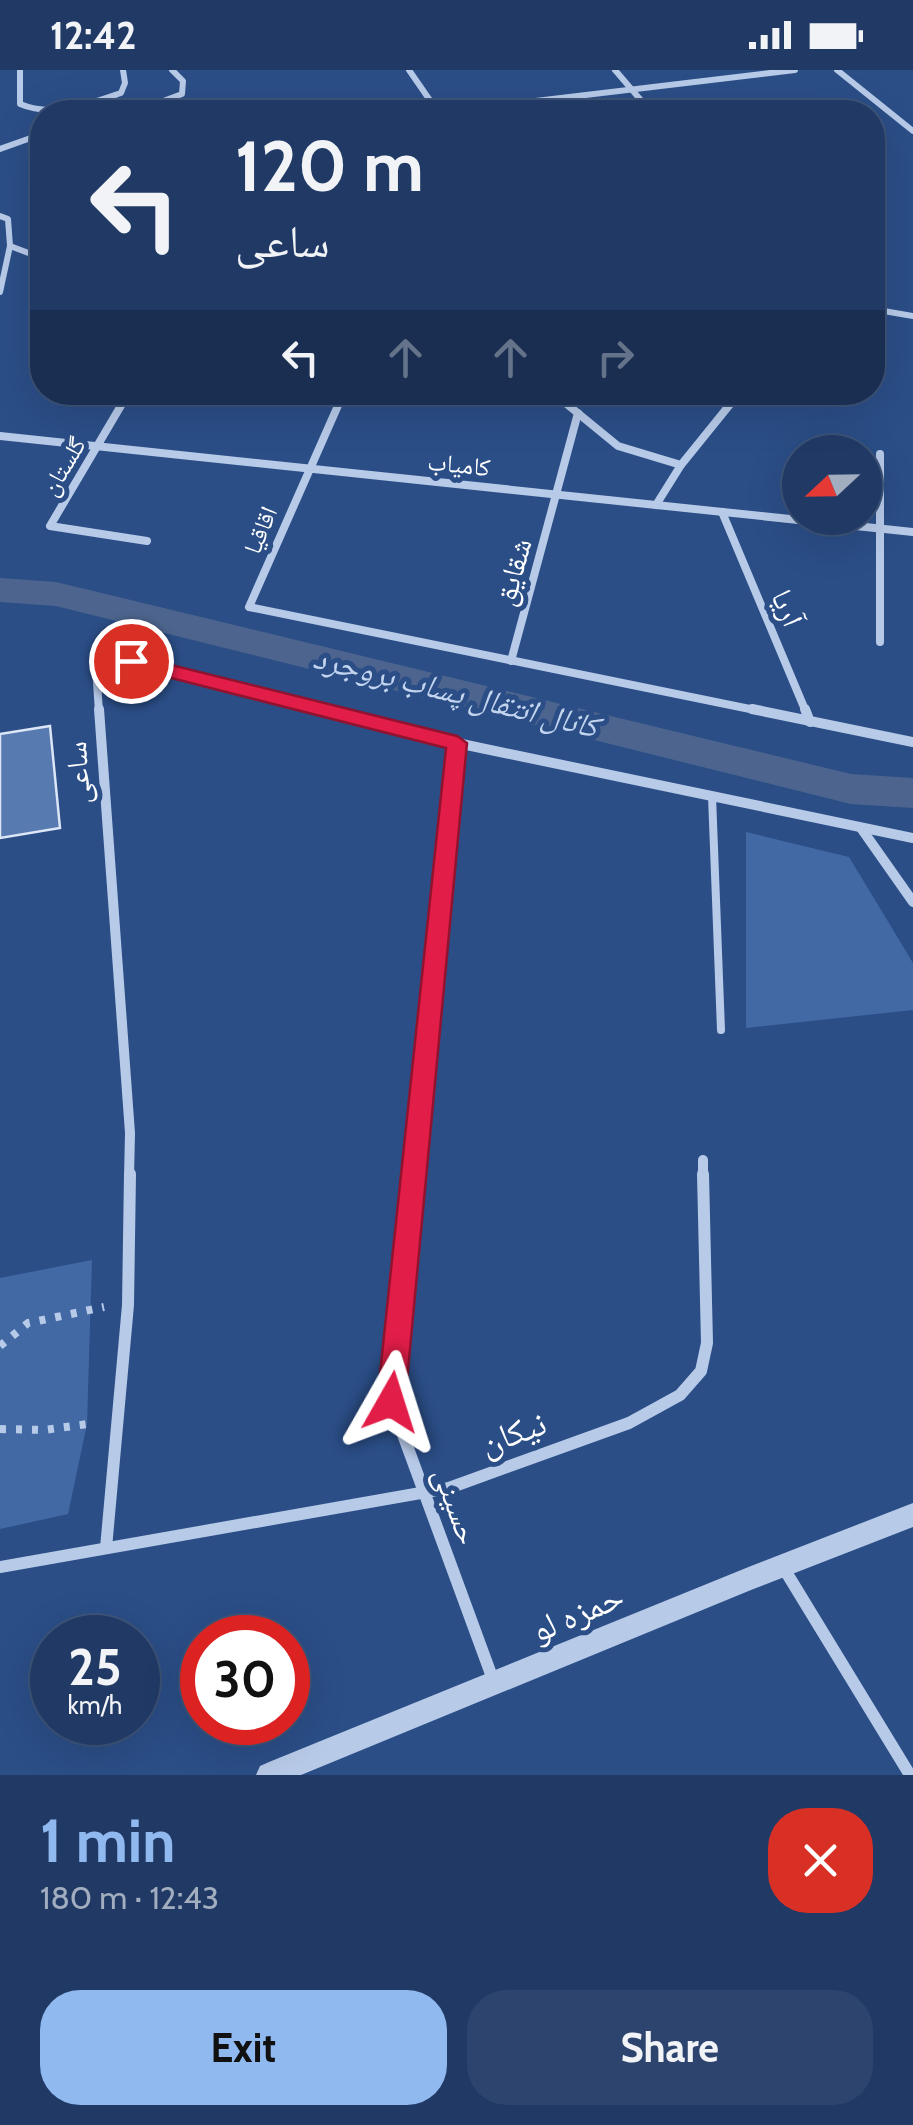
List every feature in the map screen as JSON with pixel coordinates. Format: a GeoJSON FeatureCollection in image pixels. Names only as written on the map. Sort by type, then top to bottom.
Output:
{"type":"FeatureCollection","features":[{"type":"Feature","properties":{"kind":"street"},"geometry":{"type":"LineString","coordinates":[[20,70],[20,104],[30,108]]}},
{"type":"Feature","properties":{"kind":"street"},"geometry":{"type":"LineString","coordinates":[[100,100],[121,93],[125,83],[123,70]]}},
{"type":"Feature","properties":{"kind":"street"},"geometry":{"type":"LineString","coordinates":[[166,100],[182,94],[183,81],[172,70]]}},
{"type":"Feature","properties":{"kind":"street"},"geometry":{"type":"LineString","coordinates":[[409,70],[431,100]]}},
{"type":"Feature","properties":{"kind":"street"},"geometry":{"type":"LineString","coordinates":[[615,70],[640,100]]}},
{"type":"Feature","properties":{"kind":"street"},"geometry":{"type":"LineString","coordinates":[[544,100],[795,70]]}},
{"type":"Feature","properties":{"kind":"street"},"geometry":{"type":"LineString","coordinates":[[837,70],[874,100]]}},
{"type":"Feature","properties":{"kind":"street"},"geometry":{"type":"LineString","coordinates":[[885,109],[913,131]]}},
{"type":"Feature","properties":{"kind":"street"},"geometry":{"type":"LineString","coordinates":[[0,149],[30,138]]}},
{"type":"Feature","properties":{"kind":"street"},"geometry":{"type":"LineString","coordinates":[[0,216],[8,219],[10,246],[0,292]]}},
{"type":"Feature","properties":{"kind":"street"},"geometry":{"type":"LineString","coordinates":[[10,246],[30,254]]}},
{"type":"Feature","properties":{"kind":"street"},"geometry":{"type":"LineString","coordinates":[[885,311],[913,316]]}},
{"type":"Feature","properties":{"kind":"street","name":"گلستان"},"geometry":{"type":"LineString","coordinates":[[122,405],[50,526],[147,541]]}},
{"type":"Feature","properties":{"kind":"street","name":"اقاقیا"},"geometry":{"type":"LineString","coordinates":[[338,405],[250,607],[511,660]]}},
{"type":"Feature","properties":{"kind":"street"},"geometry":{"type":"LineString","coordinates":[[568,405],[618,446],[681,465]]}},
{"type":"Feature","properties":{"kind":"street"},"geometry":{"type":"LineString","coordinates":[[656,505],[681,465],[729,405]]}},
{"type":"Feature","properties":{"kind":"street","name":"شقایق"},"geometry":{"type":"LineString","coordinates":[[511,660],[578,413]]}},
{"type":"Feature","properties":{"kind":"street","name":"کامیاب"},"geometry":{"type":"LineString","coordinates":[[0,436],[782,518]]}},
{"type":"Feature","properties":{"kind":"street","name":"آریا"},"geometry":{"type":"LineString","coordinates":[[722,512],[810,722]]}},
{"type":"Feature","properties":{"kind":"street","name":"کامیاب"},"geometry":{"type":"LineString","coordinates":[[882,529],[913,532]]}},
{"type":"Feature","properties":{"kind":"street"},"geometry":{"type":"LineString","coordinates":[[880,642],[882,535]]}},
{"type":"Feature","properties":{"kind":"street","name":"ساعی"},"geometry":{"type":"LineString","coordinates":[[106,1548],[128,1305],[130,1133],[94,652],[457,743],[913,838]]}},
{"type":"Feature","properties":{"kind":"street"},"geometry":{"type":"LineString","coordinates":[[511,660],[913,742]]}},
{"type":"Feature","properties":{"kind":"street","name":"حسینی"},"geometry":{"type":"LineString","coordinates":[[457,743],[391,1402],[496,1686]]}},
{"type":"Feature","properties":{"kind":"street"},"geometry":{"type":"LineString","coordinates":[[860,827],[913,902]]}},
{"type":"Feature","properties":{"kind":"street","name":"نیکان"},"geometry":{"type":"LineString","coordinates":[[0,1567],[449,1488],[629,1424],[680,1395],[701,1371],[707,1343],[703,1160]]}},
{"type":"Feature","properties":{"kind":"street","name":"حمزه لو"},"geometry":{"type":"LineString","coordinates":[[269,1775],[496,1686],[781,1564],[913,1514]]}},
{"type":"Feature","properties":{"kind":"street"},"geometry":{"type":"LineString","coordinates":[[781,1564],[910,1775]]}},
{"type":"Feature","properties":{"kind":"lane"},"geometry":{"type":"LineString","coordinates":[[712,796],[721,1030]]}},
{"type":"Feature","properties":{"kind":"path"},"geometry":{"type":"LineString","coordinates":[[0,1346],[28,1323],[66,1312],[128,1305]]}},
{"type":"Feature","properties":{"kind":"path"},"geometry":{"type":"LineString","coordinates":[[0,1429],[44,1430],[117,1418]]}},
{"type":"Feature","properties":{"kind":"shaded area"},"geometry":{"type":"Polygon","coordinates":[[[746,832],[849,857],[913,963],[913,1010],[746,1028],[746,832]]]}},
{"type":"Feature","properties":{"kind":"shaded area"},"geometry":{"type":"Polygon","coordinates":[[[92,1260],[87,1424],[68,1514],[0,1529],[0,1278],[92,1260]]]}},
{"type":"Feature","properties":{"kind":"building"},"geometry":{"type":"Polygon","coordinates":[[[50,726],[60,828],[0,838],[0,734],[50,726]]]}},
{"type":"Feature","properties":{"kind":"waterway","name":"کانال انتقال پساب بروجرد"},"geometry":{"type":"LineString","coordinates":[[0,590],[56,594],[851,789],[913,793]]}},
{"type":"Feature","properties":{"kind":"route"},"geometry":{"type":"LineString","coordinates":[[131,661],[457,743],[391,1402]]}}]}
